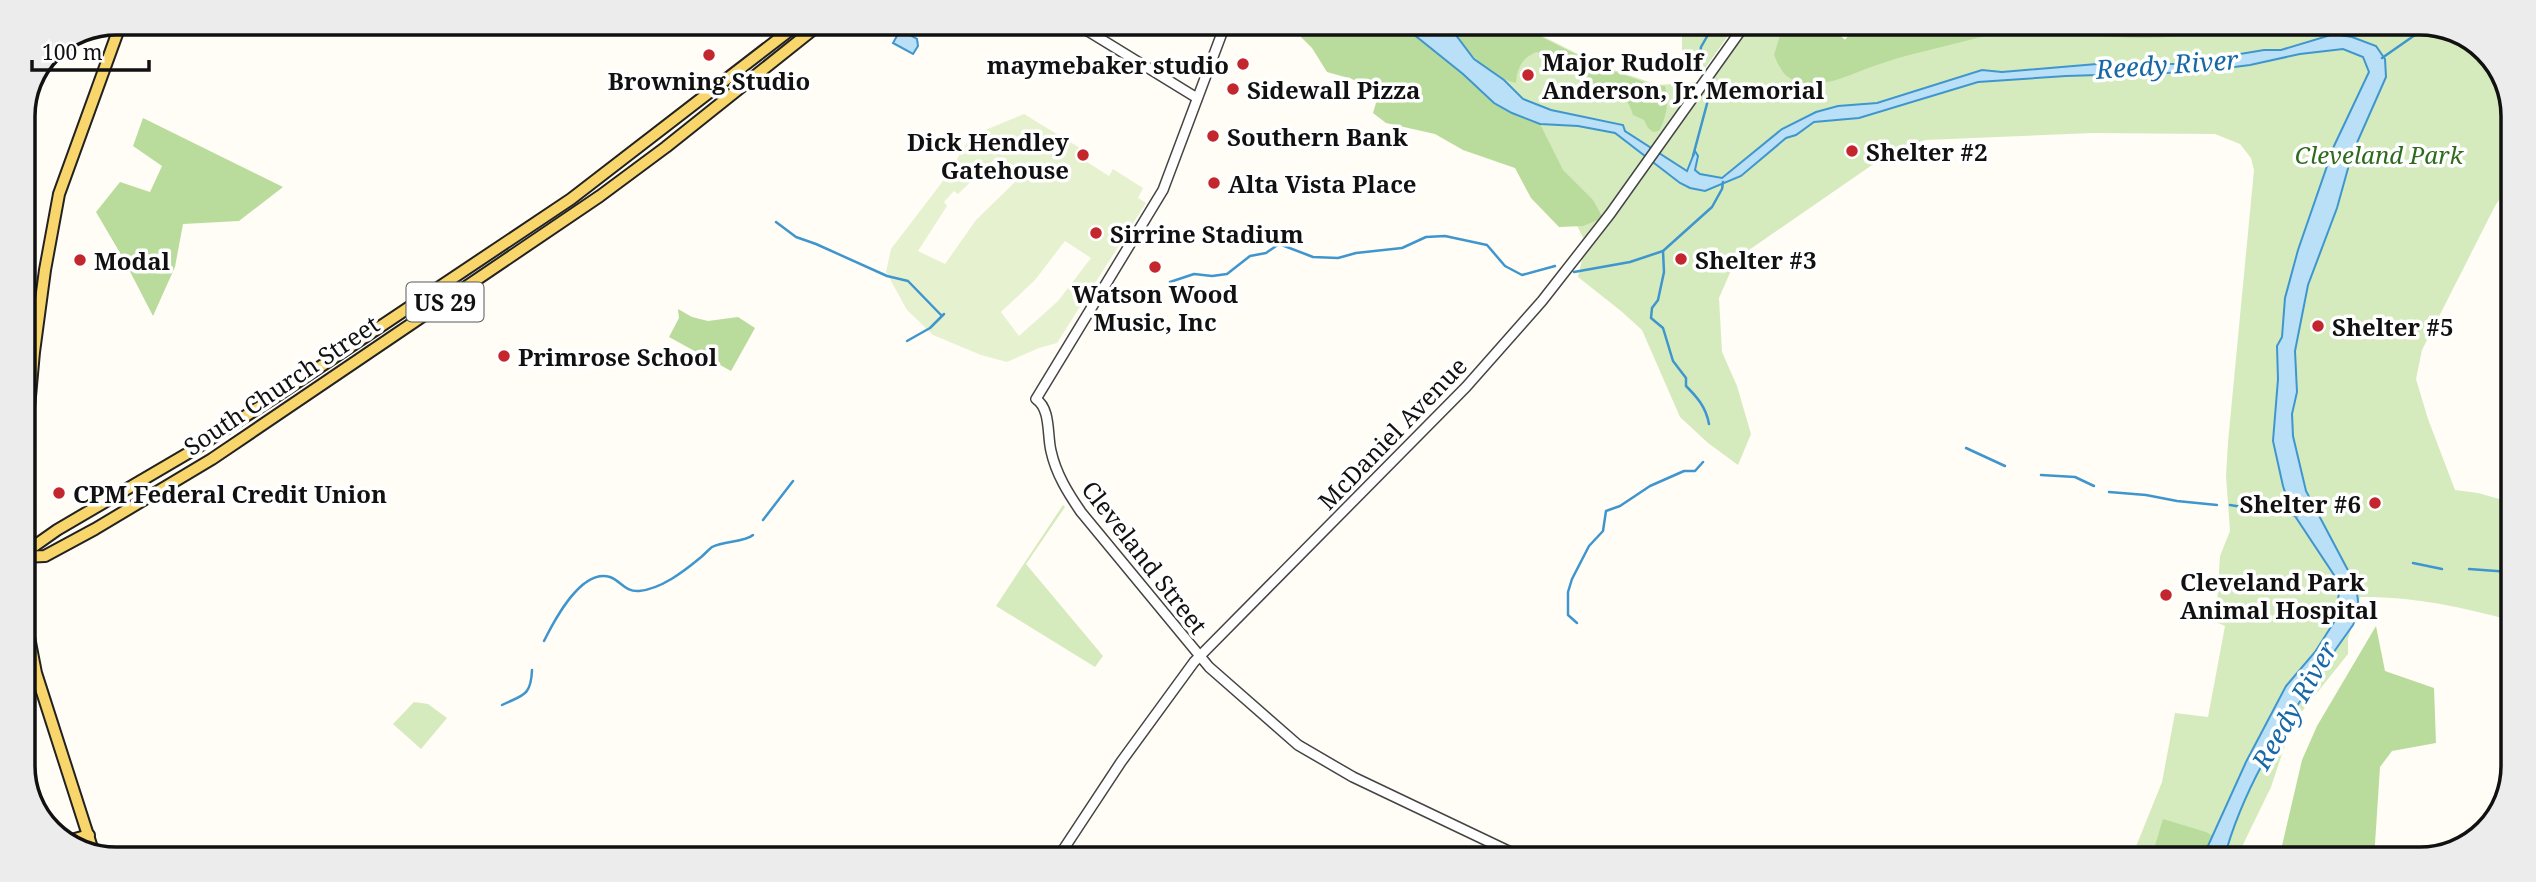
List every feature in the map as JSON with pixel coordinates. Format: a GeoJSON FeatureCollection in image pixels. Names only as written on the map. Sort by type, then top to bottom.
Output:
{"type":"FeatureCollection","features":[{"type":"Feature","properties":{"kind":"main road"},"geometry":{"type":"LineString","coordinates":[[35,338],[58,201],[117,35]]}},
{"type":"Feature","properties":{"kind":"main road","name":"South Church Street"},"geometry":{"type":"LineString","coordinates":[[35,546],[57,530],[254,411],[571,199],[784,35]]}},
{"type":"Feature","properties":{"kind":"main road","name":"South Church Street"},"geometry":{"type":"LineString","coordinates":[[35,556],[45,556],[212,459],[598,197],[666,147],[806,35]]}},
{"type":"Feature","properties":{"kind":"main road"},"geometry":{"type":"LineString","coordinates":[[35,668],[91,843]]}},
{"type":"Feature","properties":{"kind":"main road"},"geometry":{"type":"LineString","coordinates":[[78,838],[89,835]]}},
{"type":"Feature","properties":{"kind":"street"},"geometry":{"type":"LineString","coordinates":[[1095,35],[1197,98]]}},
{"type":"Feature","properties":{"kind":"street","name":"Cleveland Street"},"geometry":{"type":"LineString","coordinates":[[1221,35],[1163,190],[1036,399],[1045,408],[1051,454],[1069,494],[1199,656],[1298,745],[1353,777],[1500,847]]}},
{"type":"Feature","properties":{"kind":"street","name":"McDaniel Avenue"},"geometry":{"type":"LineString","coordinates":[[1065,847],[1121,762],[1199,656],[1466,387],[1542,301],[1644,166],[1738,35]]}},
{"type":"Feature","properties":{"kind":"green space"},"geometry":{"type":"Polygon","coordinates":[[[1299,35],[1414,35],[1512,113],[1540,124],[1563,170],[1593,200],[1603,218],[1583,226],[1559,227],[1531,198],[1515,168],[1463,150],[1435,134],[1386,123],[1373,113],[1378,96],[1352,79],[1327,72],[1312,48],[1299,35]]]}},
{"type":"Feature","properties":{"kind":"green space","name":"Cleveland Park"},"geometry":{"type":"Polygon","coordinates":[[[1317,35],[1540,35],[1602,66],[1658,85],[1712,81],[1744,35],[1839,35],[1845,40],[1849,35],[2420,35],[2456,43],[2484,67],[2497,90],[2501,111],[2501,197],[2422,350],[2416,379],[2455,490],[2501,499],[2501,618],[2436,603],[2360,597],[2348,639],[2348,654],[2292,724],[2271,787],[2242,847],[2136,847],[2162,782],[2175,713],[2208,717],[2225,626],[2216,622],[2220,556],[2230,531],[2226,476],[2228,442],[2254,170],[2251,158],[2240,144],[2215,134],[2092,133],[1925,140],[1875,163],[1736,259],[1719,298],[1722,352],[1737,386],[1751,434],[1738,465],[1708,443],[1680,417],[1642,330],[1578,277],[1586,243],[1543,160],[1317,35]]]}},
{"type":"Feature","properties":{"kind":"green space"},"geometry":{"type":"Polygon","coordinates":[[[1456,35],[1538,35],[1599,66],[1653,85],[1665,86],[1667,103],[1662,125],[1659,131],[1653,132],[1644,120],[1633,115],[1622,97],[1600,91],[1579,71],[1564,62],[1536,52],[1524,60],[1516,83],[1486,68],[1456,35]]]}},
{"type":"Feature","properties":{"kind":"green space"},"geometry":{"type":"Polygon","coordinates":[[[1682,35],[1729,35],[1703,71],[1682,68],[1682,35]]]}},
{"type":"Feature","properties":{"kind":"green space"},"geometry":{"type":"Polygon","coordinates":[[[1780,35],[1839,35],[1845,40],[1849,35],[1994,35],[1912,54],[1839,79],[1812,84],[1787,77],[1774,55],[1780,35]]]}},
{"type":"Feature","properties":{"kind":"green space"},"geometry":{"type":"Polygon","coordinates":[[[2090,35],[2185,35],[2155,38],[2090,35]]]}},
{"type":"Feature","properties":{"kind":"green space","name":"Sirrine Stadium"},"geometry":{"type":"Polygon","coordinates":[[[1024,114],[1080,148],[1076,155],[1109,176],[1113,169],[1143,188],[1138,198],[1146,203],[1057,343],[1007,362],[981,355],[933,335],[907,310],[886,272],[891,249],[946,177],[971,136],[1024,114]],[[996,158],[958,194],[954,191],[944,202],[947,206],[918,251],[945,264],[976,220],[1015,182],[996,158]],[[1065,241],[1035,280],[1001,312],[1019,336],[1058,301],[1091,258],[1065,241]]]}},
{"type":"Feature","properties":{"kind":"green space"},"geometry":{"type":"Polygon","coordinates":[[[143,118],[283,187],[239,221],[183,224],[175,267],[153,316],[96,212],[120,182],[150,192],[162,166],[133,146],[143,118]]]}},
{"type":"Feature","properties":{"kind":"green space"},"geometry":{"type":"Polygon","coordinates":[[[678,309],[692,317],[708,321],[738,317],[755,328],[731,371],[669,337],[679,318],[678,309]]]}},
{"type":"Feature","properties":{"kind":"green space"},"geometry":{"type":"Polygon","coordinates":[[[1063,505],[1065,507],[1026,564],[1103,656],[1095,667],[996,606],[1063,505]]]}},
{"type":"Feature","properties":{"kind":"green space"},"geometry":{"type":"Polygon","coordinates":[[[2376,626],[2385,671],[2434,688],[2436,743],[2392,751],[2380,767],[2375,847],[2282,847],[2302,760],[2317,726],[2376,626]]]}},
{"type":"Feature","properties":{"kind":"green space"},"geometry":{"type":"Polygon","coordinates":[[[414,702],[428,704],[447,718],[421,749],[393,724],[414,702]]]}},
{"type":"Feature","properties":{"kind":"green space"},"geometry":{"type":"Polygon","coordinates":[[[2163,819],[2213,836],[2208,847],[2155,847],[2163,819]]]}},
{"type":"Feature","properties":{"kind":"water"},"geometry":{"type":"Polygon","coordinates":[[[897,35],[910,35],[917,39],[918,46],[913,54],[893,43],[897,35]]]}},
{"type":"Feature","properties":{"kind":"water","name":"Reedy River"},"geometry":{"type":"Polygon","coordinates":[[[1414,35],[1456,35],[1474,59],[1504,80],[1523,99],[1551,110],[1623,125],[1625,131],[1687,171],[1695,151],[1698,156],[1695,170],[1700,174],[1722,178],[1782,129],[1816,112],[1838,106],[1877,103],[1982,70],[2002,72],[2097,64],[2180,64],[2264,50],[2281,50],[2331,35],[2352,37],[2376,46],[2385,59],[2386,77],[2352,154],[2337,208],[2308,285],[2295,351],[2297,392],[2292,414],[2293,436],[2306,491],[2351,576],[2359,609],[2353,625],[2296,707],[2261,766],[2246,796],[2228,847],[2207,847],[2246,762],[2286,686],[2315,652],[2336,619],[2339,591],[2334,575],[2291,510],[2273,441],[2278,379],[2277,346],[2282,337],[2285,298],[2298,250],[2334,146],[2369,72],[2363,57],[2343,49],[2196,72],[1978,82],[1859,118],[1814,122],[1796,135],[1786,138],[1741,176],[1705,191],[1680,183],[1615,133],[1578,126],[1540,124],[1512,113],[1494,103],[1414,35]]]}},
{"type":"Feature","properties":{"kind":"waterway"},"geometry":{"type":"LineString","coordinates":[[1699,67],[1701,47],[1708,35]]}},
{"type":"Feature","properties":{"kind":"waterway"},"geometry":{"type":"LineString","coordinates":[[2382,58],[2415,35]]}},
{"type":"Feature","properties":{"kind":"waterway"},"geometry":{"type":"LineString","coordinates":[[1693,156],[1708,100],[1707,91]]}},
{"type":"Feature","properties":{"kind":"waterway"},"geometry":{"type":"LineString","coordinates":[[1574,272],[1630,262],[1663,251],[1712,207],[1723,182]]}},
{"type":"Feature","properties":{"kind":"waterway"},"geometry":{"type":"LineString","coordinates":[[776,222],[796,237],[887,276],[908,281],[941,315]]}},
{"type":"Feature","properties":{"kind":"waterway"},"geometry":{"type":"LineString","coordinates":[[1170,282],[1194,274],[1227,274],[1250,256],[1266,253],[1279,244],[1313,257],[1338,258],[1356,253],[1402,248],[1426,237],[1445,236],[1487,245],[1505,266],[1522,275],[1555,266]]}},
{"type":"Feature","properties":{"kind":"waterway"},"geometry":{"type":"LineString","coordinates":[[1663,251],[1664,272],[1651,318],[1663,328],[1673,361],[1686,378],[1686,386],[1703,407],[1709,424]]}},
{"type":"Feature","properties":{"kind":"waterway"},"geometry":{"type":"LineString","coordinates":[[907,341],[930,328],[944,314]]}},
{"type":"Feature","properties":{"kind":"waterway"},"geometry":{"type":"LineString","coordinates":[[1966,448],[2005,466]]}},
{"type":"Feature","properties":{"kind":"waterway"},"geometry":{"type":"LineString","coordinates":[[1577,623],[1568,615],[1568,592],[1589,546],[1603,531],[1606,511],[1620,506],[1650,486],[1684,471],[1695,471],[1703,462]]}},
{"type":"Feature","properties":{"kind":"waterway"},"geometry":{"type":"LineString","coordinates":[[2041,475],[2075,477],[2094,486]]}},
{"type":"Feature","properties":{"kind":"waterway"},"geometry":{"type":"LineString","coordinates":[[763,520],[793,481]]}},
{"type":"Feature","properties":{"kind":"waterway"},"geometry":{"type":"LineString","coordinates":[[2109,492],[2217,505]]}},
{"type":"Feature","properties":{"kind":"waterway"},"geometry":{"type":"LineString","coordinates":[[2230,505],[2272,512]]}},
{"type":"Feature","properties":{"kind":"waterway"},"geometry":{"type":"LineString","coordinates":[[2281,513],[2298,516]]}},
{"type":"Feature","properties":{"kind":"waterway"},"geometry":{"type":"LineString","coordinates":[[544,641],[570,598],[589,580],[599,576],[610,577],[630,590],[647,590],[679,574],[712,547],[753,535]]}},
{"type":"Feature","properties":{"kind":"waterway"},"geometry":{"type":"LineString","coordinates":[[2413,563],[2442,569]]}},
{"type":"Feature","properties":{"kind":"waterway"},"geometry":{"type":"LineString","coordinates":[[2469,569],[2501,571]]}},
{"type":"Feature","properties":{"kind":"waterway"},"geometry":{"type":"LineString","coordinates":[[502,705],[524,694],[530,685],[532,670]]}},
{"type":"Feature","properties":{"kind":"place","name":"Browning Studio"},"geometry":{"type":"Point","coordinates":[709,55]}},
{"type":"Feature","properties":{"kind":"place","name":"maymebaker studio"},"geometry":{"type":"Point","coordinates":[1243,64]}},
{"type":"Feature","properties":{"kind":"place","name":"Major Rudolf Anderson, Jr. Memorial"},"geometry":{"type":"Point","coordinates":[1528,75]}},
{"type":"Feature","properties":{"kind":"place","name":"Sidewall Pizza"},"geometry":{"type":"Point","coordinates":[1233,89]}},
{"type":"Feature","properties":{"kind":"place","name":"Southern Bank"},"geometry":{"type":"Point","coordinates":[1213,136]}},
{"type":"Feature","properties":{"kind":"place","name":"Shelter #2"},"geometry":{"type":"Point","coordinates":[1852,151]}},
{"type":"Feature","properties":{"kind":"place","name":"Dick Hendley Gatehouse"},"geometry":{"type":"Point","coordinates":[1083,155]}},
{"type":"Feature","properties":{"kind":"place","name":"Alta Vista Place"},"geometry":{"type":"Point","coordinates":[1214,183]}},
{"type":"Feature","properties":{"kind":"place","name":"Sirrine Stadium"},"geometry":{"type":"Point","coordinates":[1096,233]}},
{"type":"Feature","properties":{"kind":"place","name":"Shelter #3"},"geometry":{"type":"Point","coordinates":[1681,259]}},
{"type":"Feature","properties":{"kind":"place","name":"Modal"},"geometry":{"type":"Point","coordinates":[80,260]}},
{"type":"Feature","properties":{"kind":"place","name":"Watson Wood Music, Inc"},"geometry":{"type":"Point","coordinates":[1155,267]}},
{"type":"Feature","properties":{"kind":"place","name":"Shelter #5"},"geometry":{"type":"Point","coordinates":[2318,326]}},
{"type":"Feature","properties":{"kind":"place","name":"Primrose School"},"geometry":{"type":"Point","coordinates":[504,356]}},
{"type":"Feature","properties":{"kind":"place","name":"CPM Federal Credit Union"},"geometry":{"type":"Point","coordinates":[59,493]}},
{"type":"Feature","properties":{"kind":"place","name":"Shelter #6"},"geometry":{"type":"Point","coordinates":[2375,503]}},
{"type":"Feature","properties":{"kind":"place","name":"Cleveland Park Animal Hospital"},"geometry":{"type":"Point","coordinates":[2166,595]}}]}
